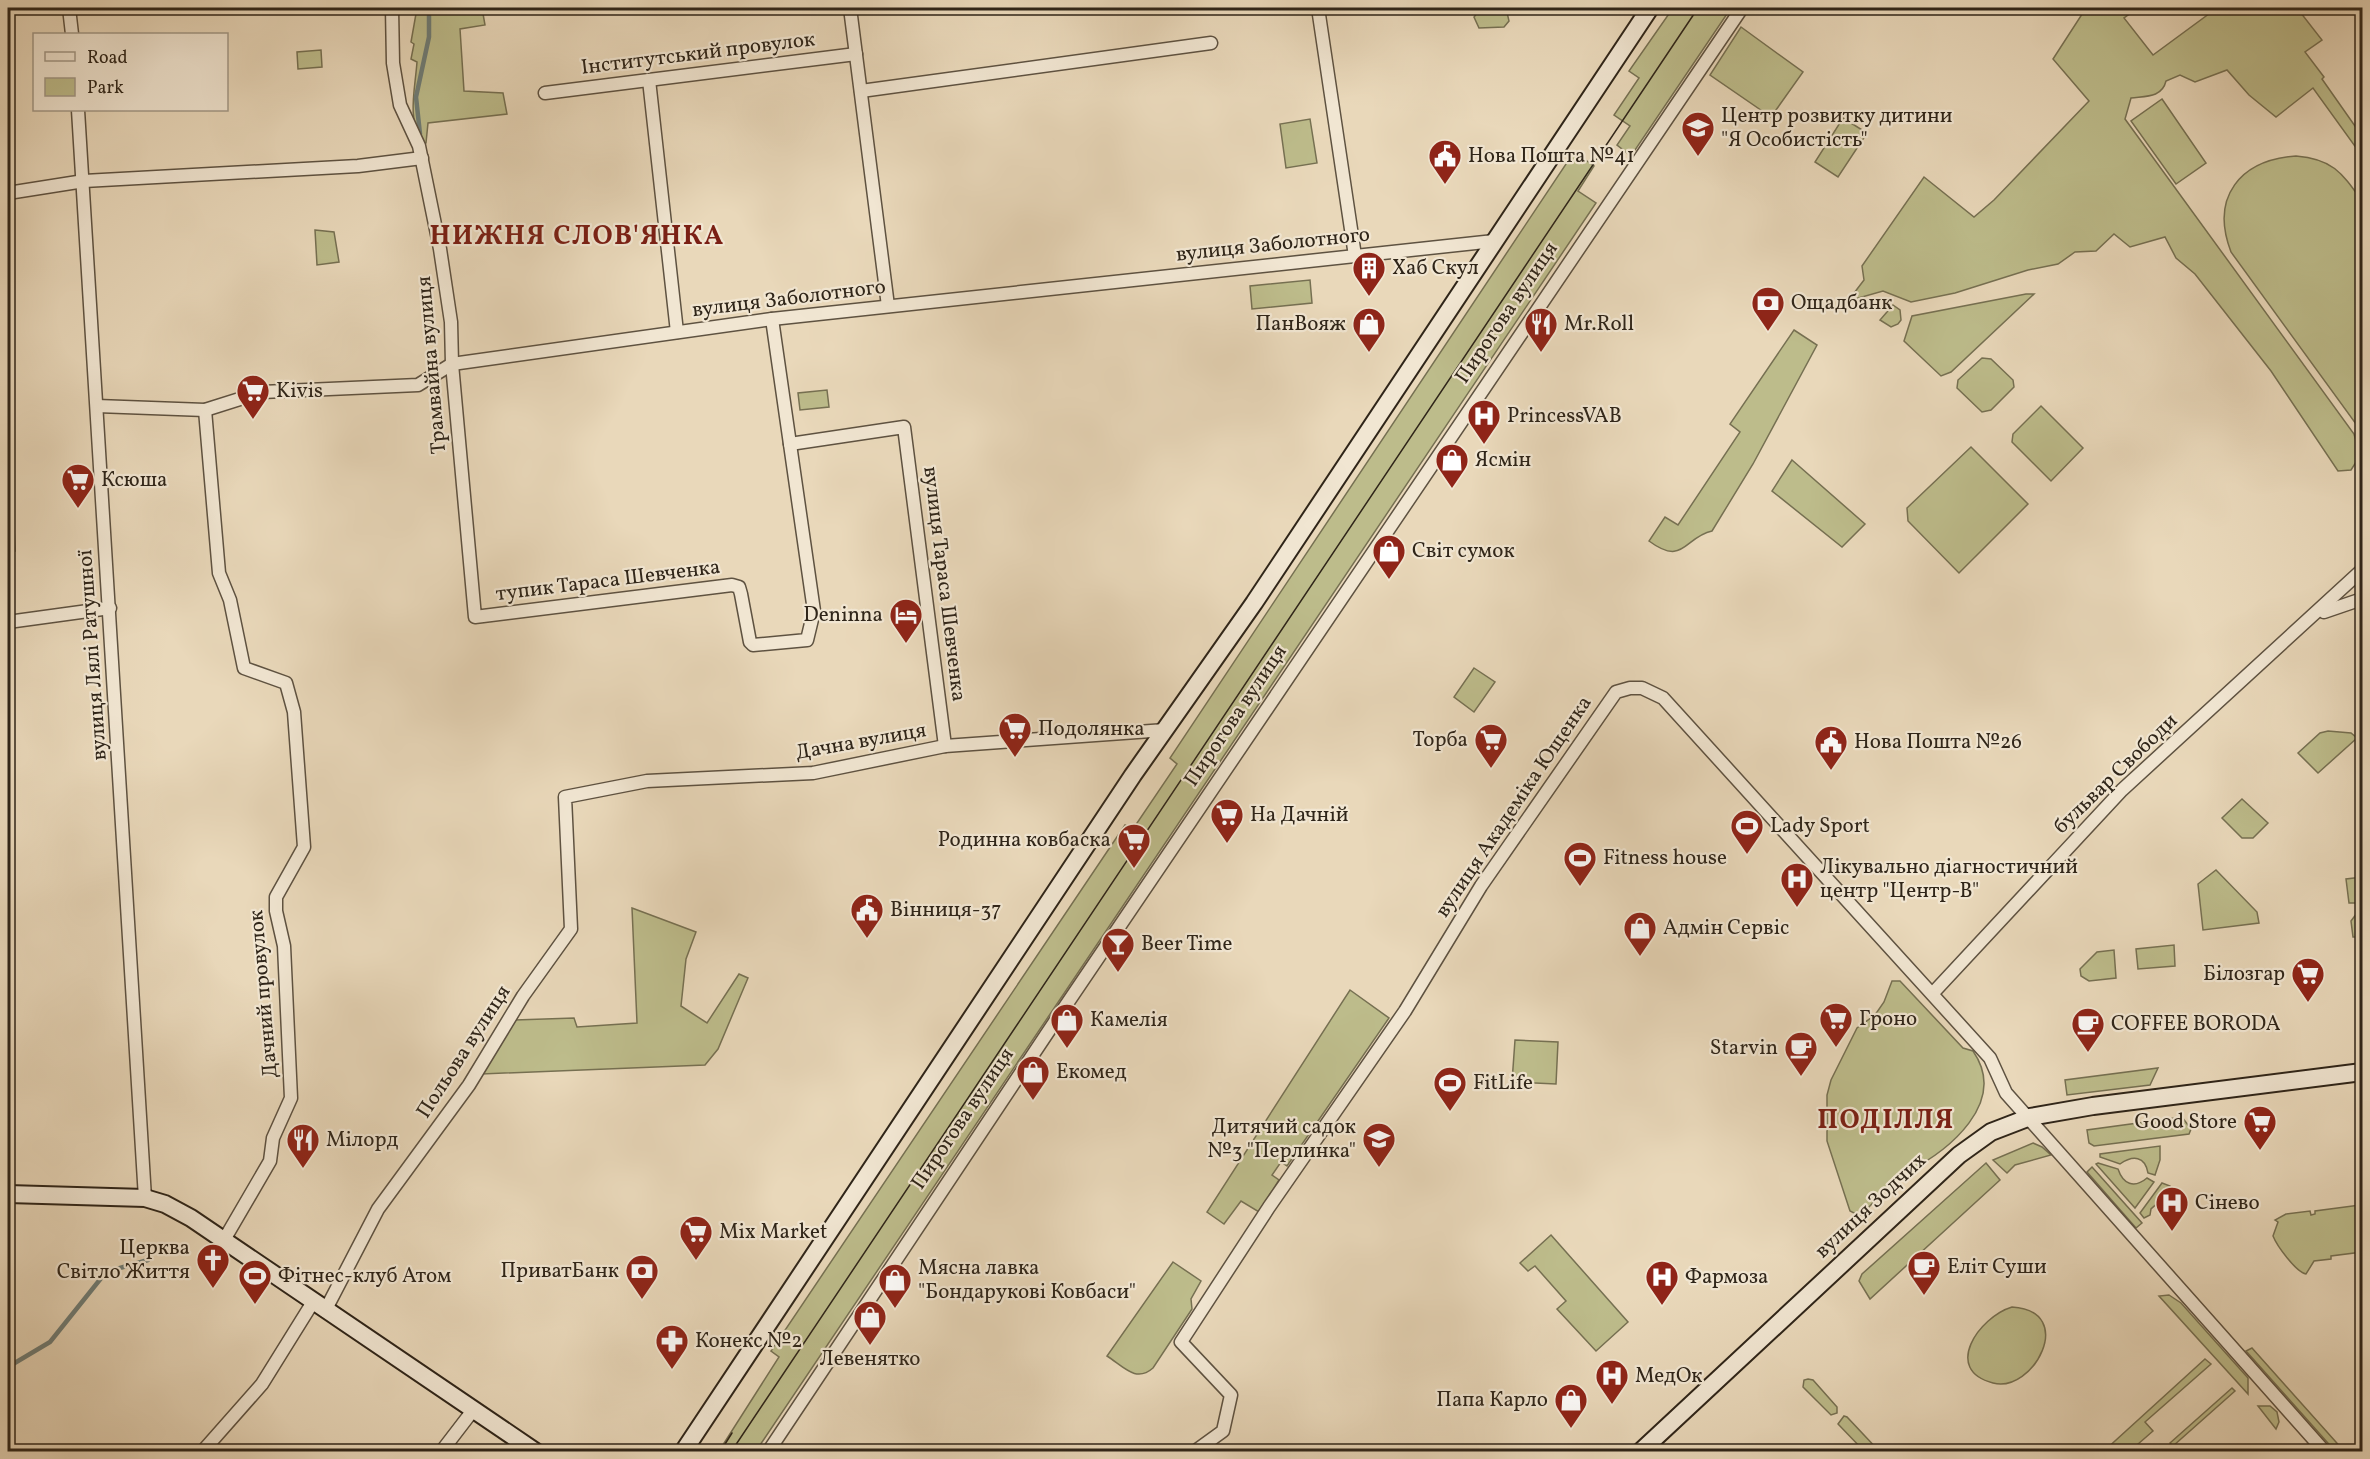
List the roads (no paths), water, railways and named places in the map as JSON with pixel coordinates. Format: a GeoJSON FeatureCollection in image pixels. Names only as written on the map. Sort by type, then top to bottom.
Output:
{"type":"FeatureCollection","features":[{"type":"Feature","properties":{"kind":"main road"},"geometry":{"type":"LineString","coordinates":[[683,1452],[1165,730],[1254,603],[1650,8]]}},
{"type":"Feature","properties":{"kind":"main road","name":"вулиця Зодчих"},"geometry":{"type":"LineString","coordinates":[[1640,1452],[1959,1155],[1991,1132],[2030,1117],[2093,1106],[2362,1072]]}},
{"type":"Feature","properties":{"kind":"main road"},"geometry":{"type":"LineString","coordinates":[[8,1194],[145,1198],[165,1204],[224,1240],[536,1452]]}},
{"type":"Feature","properties":{"kind":"street"},"geometry":{"type":"LineString","coordinates":[[69,8],[72,33]]}},
{"type":"Feature","properties":{"kind":"street","name":"Трамвайна вулиця"},"geometry":{"type":"LineString","coordinates":[[392,8],[393,63],[400,105],[419,146],[422,158],[440,249],[451,322],[452,364],[475,617]]}},
{"type":"Feature","properties":{"kind":"street"},"geometry":{"type":"LineString","coordinates":[[850,8],[888,306]]}},
{"type":"Feature","properties":{"kind":"street"},"geometry":{"type":"LineString","coordinates":[[1318,8],[1355,256]]}},
{"type":"Feature","properties":{"kind":"street","name":"Пирогова вулиця"},"geometry":{"type":"LineString","coordinates":[[768,1452],[1058,1017],[1742,8]]}},
{"type":"Feature","properties":{"kind":"street"},"geometry":{"type":"LineString","coordinates":[[861,91],[1211,43]]}},
{"type":"Feature","properties":{"kind":"street","name":"Інститутський провулок"},"geometry":{"type":"LineString","coordinates":[[545,93],[856,54]]}},
{"type":"Feature","properties":{"kind":"street"},"geometry":{"type":"LineString","coordinates":[[649,80],[677,332]]}},
{"type":"Feature","properties":{"kind":"street","name":"вулиця Лялі Ратушної"},"geometry":{"type":"LineString","coordinates":[[78,111],[145,1198]]}},
{"type":"Feature","properties":{"kind":"street"},"geometry":{"type":"LineString","coordinates":[[8,193],[84,181],[358,166],[422,158]]}},
{"type":"Feature","properties":{"kind":"street","name":"вулиця Заболотного"},"geometry":{"type":"LineString","coordinates":[[97,406],[205,410],[262,392],[418,385],[452,364],[772,319],[1494,241]]}},
{"type":"Feature","properties":{"kind":"street"},"geometry":{"type":"LineString","coordinates":[[772,319],[790,444]]}},
{"type":"Feature","properties":{"kind":"street","name":"Дачний провулок"},"geometry":{"type":"LineString","coordinates":[[205,410],[219,573],[230,600],[244,668],[286,683],[294,712],[304,847],[276,897],[276,911],[284,946],[291,1098],[273,1138],[270,1161],[224,1240]]}},
{"type":"Feature","properties":{"kind":"street","name":"вулиця Тараса Шевченка"},"geometry":{"type":"LineString","coordinates":[[790,444],[904,427],[945,746]]}},
{"type":"Feature","properties":{"kind":"street","name":"тупик Тараса Шевченка"},"geometry":{"type":"LineString","coordinates":[[475,617],[732,585],[739,587],[750,642],[753,645],[807,640],[814,611],[790,444]]}},
{"type":"Feature","properties":{"kind":"street","name":"бульвар Свободи"},"geometry":{"type":"LineString","coordinates":[[1933,993],[2122,790],[2362,570]]}},
{"type":"Feature","properties":{"kind":"street","name":"бульвар Свободи"},"geometry":{"type":"LineString","coordinates":[[2312,618],[2337,606],[2362,599]]}},
{"type":"Feature","properties":{"kind":"street"},"geometry":{"type":"LineString","coordinates":[[8,622],[110,608]]}},
{"type":"Feature","properties":{"kind":"street","name":"вулиця Академіка Ющенка"},"geometry":{"type":"LineString","coordinates":[[1194,1452],[1224,1431],[1231,1395],[1181,1342],[1269,1207],[1405,1011],[1481,886],[1616,692],[1630,688],[1642,688],[1663,698],[1933,993],[1989,1058],[2006,1093],[2030,1117],[2325,1452]]}},
{"type":"Feature","properties":{"kind":"street","name":"Дачна вулиця"},"geometry":{"type":"LineString","coordinates":[[565,797],[647,781],[813,773],[945,746],[1165,730]]}},
{"type":"Feature","properties":{"kind":"street","name":"Польова вулиця"},"geometry":{"type":"LineString","coordinates":[[202,1452],[262,1384],[319,1306],[378,1209],[469,1085],[523,996],[571,929],[565,797]]}},
{"type":"Feature","properties":{"kind":"street"},"geometry":{"type":"LineString","coordinates":[[441,1452],[474,1409]]}},
{"type":"Feature","properties":{"kind":"waterway"},"geometry":{"type":"LineString","coordinates":[[420,134],[416,97],[429,37],[429,8]]}},
{"type":"Feature","properties":{"kind":"waterway"},"geometry":{"type":"LineString","coordinates":[[8,1367],[50,1342],[106,1272],[148,1260]]}},
{"type":"Feature","properties":{"kind":"tram line"},"geometry":{"type":"LineString","coordinates":[[731,1452],[1698,8]]}},
{"type":"Feature","properties":{"kind":"tram line"},"geometry":{"type":"LineString","coordinates":[[720,1452],[732,1433]]}},
{"type":"Feature","properties":{"kind":"place","name":"Центр розвитку дитини \"Я Особистість\""},"geometry":{"type":"Point","coordinates":[1698,157]}},
{"type":"Feature","properties":{"kind":"place","name":"Нова Пошта №41"},"geometry":{"type":"Point","coordinates":[1445,185]}},
{"type":"Feature","properties":{"kind":"place","name":"Хаб Скул"},"geometry":{"type":"Point","coordinates":[1369,297]}},
{"type":"Feature","properties":{"kind":"place","name":"Ощадбанк"},"geometry":{"type":"Point","coordinates":[1768,332]}},
{"type":"Feature","properties":{"kind":"place","name":"ПанВояж"},"geometry":{"type":"Point","coordinates":[1369,353]}},
{"type":"Feature","properties":{"kind":"place","name":"Mr.Roll"},"geometry":{"type":"Point","coordinates":[1541,353]}},
{"type":"Feature","properties":{"kind":"place","name":"Kivis"},"geometry":{"type":"Point","coordinates":[253,420]}},
{"type":"Feature","properties":{"kind":"place","name":"PrincessVAB"},"geometry":{"type":"Point","coordinates":[1484,445]}},
{"type":"Feature","properties":{"kind":"place","name":"Ясмін"},"geometry":{"type":"Point","coordinates":[1452,489]}},
{"type":"Feature","properties":{"kind":"place","name":"Ксюша"},"geometry":{"type":"Point","coordinates":[78,509]}},
{"type":"Feature","properties":{"kind":"place","name":"Світ сумок"},"geometry":{"type":"Point","coordinates":[1389,580]}},
{"type":"Feature","properties":{"kind":"place","name":"Deninna"},"geometry":{"type":"Point","coordinates":[906,644]}},
{"type":"Feature","properties":{"kind":"place","name":"Подолянка"},"geometry":{"type":"Point","coordinates":[1015,758]}},
{"type":"Feature","properties":{"kind":"place","name":"Торба"},"geometry":{"type":"Point","coordinates":[1491,769]}},
{"type":"Feature","properties":{"kind":"place","name":"Нова Пошта №26"},"geometry":{"type":"Point","coordinates":[1831,771]}},
{"type":"Feature","properties":{"kind":"place","name":"На Дачній"},"geometry":{"type":"Point","coordinates":[1227,844]}},
{"type":"Feature","properties":{"kind":"place","name":"Lady Sport"},"geometry":{"type":"Point","coordinates":[1747,855]}},
{"type":"Feature","properties":{"kind":"place","name":"Родинна ковбаска"},"geometry":{"type":"Point","coordinates":[1134,869]}},
{"type":"Feature","properties":{"kind":"place","name":"Fitness house"},"geometry":{"type":"Point","coordinates":[1580,887]}},
{"type":"Feature","properties":{"kind":"place","name":"Лікувально діагностичний центр \"Центр-В\""},"geometry":{"type":"Point","coordinates":[1797,908]}},
{"type":"Feature","properties":{"kind":"place","name":"Вінниця-37"},"geometry":{"type":"Point","coordinates":[867,939]}},
{"type":"Feature","properties":{"kind":"place","name":"Адмін Сервіс"},"geometry":{"type":"Point","coordinates":[1640,957]}},
{"type":"Feature","properties":{"kind":"place","name":"Beer Time"},"geometry":{"type":"Point","coordinates":[1118,973]}},
{"type":"Feature","properties":{"kind":"place","name":"Білозгар"},"geometry":{"type":"Point","coordinates":[2308,1003]}},
{"type":"Feature","properties":{"kind":"place","name":"Гроно"},"geometry":{"type":"Point","coordinates":[1836,1048]}},
{"type":"Feature","properties":{"kind":"place","name":"Камелія"},"geometry":{"type":"Point","coordinates":[1067,1049]}},
{"type":"Feature","properties":{"kind":"place","name":"COFFEE BORODA"},"geometry":{"type":"Point","coordinates":[2088,1053]}},
{"type":"Feature","properties":{"kind":"place","name":"Starvin"},"geometry":{"type":"Point","coordinates":[1801,1077]}},
{"type":"Feature","properties":{"kind":"place","name":"Екомед"},"geometry":{"type":"Point","coordinates":[1033,1101]}},
{"type":"Feature","properties":{"kind":"place","name":"FitLife"},"geometry":{"type":"Point","coordinates":[1450,1112]}},
{"type":"Feature","properties":{"kind":"place","name":"Good Store"},"geometry":{"type":"Point","coordinates":[2260,1151]}},
{"type":"Feature","properties":{"kind":"place","name":"Дитячий садок №3 \"Перлинка\""},"geometry":{"type":"Point","coordinates":[1379,1168]}},
{"type":"Feature","properties":{"kind":"place","name":"Мілорд"},"geometry":{"type":"Point","coordinates":[303,1169]}},
{"type":"Feature","properties":{"kind":"place","name":"Сінево"},"geometry":{"type":"Point","coordinates":[2172,1232]}},
{"type":"Feature","properties":{"kind":"place","name":"Mix Market"},"geometry":{"type":"Point","coordinates":[696,1261]}},
{"type":"Feature","properties":{"kind":"place","name":"Церква Світло Життя"},"geometry":{"type":"Point","coordinates":[213,1289]}},
{"type":"Feature","properties":{"kind":"place","name":"Еліт Суши"},"geometry":{"type":"Point","coordinates":[1924,1296]}},
{"type":"Feature","properties":{"kind":"place","name":"ПриватБанк"},"geometry":{"type":"Point","coordinates":[642,1300]}},
{"type":"Feature","properties":{"kind":"place","name":"Фітнес-клуб Атом"},"geometry":{"type":"Point","coordinates":[255,1305]}},
{"type":"Feature","properties":{"kind":"place","name":"Фармоза"},"geometry":{"type":"Point","coordinates":[1662,1306]}},
{"type":"Feature","properties":{"kind":"place","name":"Мясна лавка \"Бондарукові Ковбаси\""},"geometry":{"type":"Point","coordinates":[895,1309]}},
{"type":"Feature","properties":{"kind":"place","name":"Левенятко"},"geometry":{"type":"Point","coordinates":[870,1346]}},
{"type":"Feature","properties":{"kind":"place","name":"Конекс №2"},"geometry":{"type":"Point","coordinates":[672,1370]}},
{"type":"Feature","properties":{"kind":"place","name":"МедОк"},"geometry":{"type":"Point","coordinates":[1612,1405]}},
{"type":"Feature","properties":{"kind":"place","name":"Папа Карло"},"geometry":{"type":"Point","coordinates":[1571,1429]}},
{"type":"Feature","properties":{"kind":"district","name":"НИЖНЯ СЛОВ'ЯНКА"},"geometry":{"type":"Point","coordinates":[577,237]}},
{"type":"Feature","properties":{"kind":"district","name":"ПОДІЛЛЯ"},"geometry":{"type":"Point","coordinates":[1886,1121]}}]}
